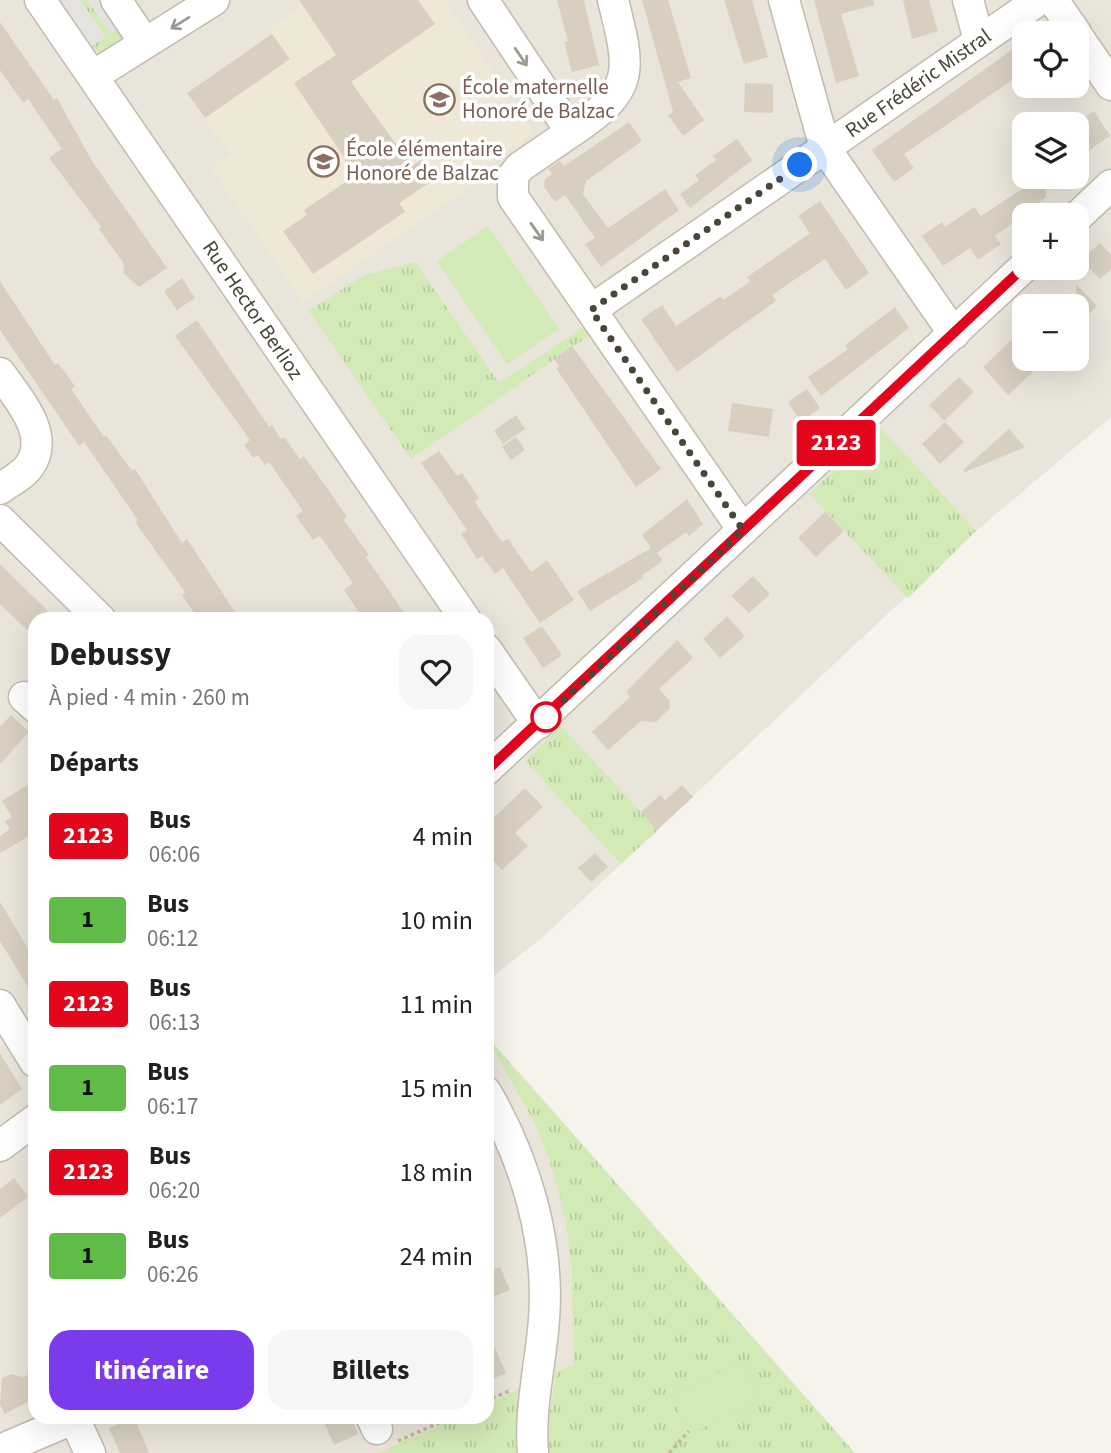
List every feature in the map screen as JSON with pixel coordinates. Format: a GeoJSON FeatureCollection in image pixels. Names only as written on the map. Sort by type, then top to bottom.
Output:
{"type":"FeatureCollection","features":[{"type":"Feature","properties":{"kind":"street","name":"Rue Hector Berlioz"},"geometry":{"type":"LineString","coordinates":[[40,0],[461,612]]}},
{"type":"Feature","properties":{"kind":"street"},"geometry":{"type":"LineString","coordinates":[[116,0],[144,42]]}},
{"type":"Feature","properties":{"kind":"street"},"geometry":{"type":"LineString","coordinates":[[93,76],[215,0]]}},
{"type":"Feature","properties":{"kind":"street"},"geometry":{"type":"LineString","coordinates":[[483,0],[571,132]]}},
{"type":"Feature","properties":{"kind":"street"},"geometry":{"type":"LineString","coordinates":[[613,0],[623,39],[625,69],[618,94],[604,110],[520,167],[513,176],[513,197],[743,530]]}},
{"type":"Feature","properties":{"kind":"street"},"geometry":{"type":"LineString","coordinates":[[784,0],[825,148],[954,334]]}},
{"type":"Feature","properties":{"kind":"street"},"geometry":{"type":"LineString","coordinates":[[968,0],[979,40]]}},
{"type":"Feature","properties":{"kind":"street","name":"Rue Frédéric Mistral"},"geometry":{"type":"LineString","coordinates":[[591,310],[1038,0]]}},
{"type":"Feature","properties":{"kind":"street"},"geometry":{"type":"LineString","coordinates":[[1053,0],[1067,21]]}},
{"type":"Feature","properties":{"kind":"street"},"geometry":{"type":"LineString","coordinates":[[1089,53],[1111,85]]}},
{"type":"Feature","properties":{"kind":"street"},"geometry":{"type":"LineString","coordinates":[[1089,206],[1111,185]]}},
{"type":"Feature","properties":{"kind":"street"},"geometry":{"type":"LineString","coordinates":[[494,764],[1012,278]]}},
{"type":"Feature","properties":{"kind":"street"},"geometry":{"type":"LineString","coordinates":[[0,373],[30,416],[36,432],[36,449],[30,465],[0,489]]}},
{"type":"Feature","properties":{"kind":"street"},"geometry":{"type":"LineString","coordinates":[[0,520],[93,612]]}},
{"type":"Feature","properties":{"kind":"street"},"geometry":{"type":"LineString","coordinates":[[494,661],[538,724]]}},
{"type":"Feature","properties":{"kind":"street"},"geometry":{"type":"LineString","coordinates":[[0,1005],[28,1051]]}},
{"type":"Feature","properties":{"kind":"street"},"geometry":{"type":"LineString","coordinates":[[494,1108],[524,1172],[542,1255],[545,1315],[533,1453]]}},
{"type":"Feature","properties":{"kind":"street"},"geometry":{"type":"LineString","coordinates":[[0,1146],[28,1125]]}},
{"type":"Feature","properties":{"kind":"street"},"geometry":{"type":"LineString","coordinates":[[0,1450],[60,1424]]}},
{"type":"Feature","properties":{"kind":"street"},"geometry":{"type":"LineString","coordinates":[[77,1424],[90,1453]]}},
{"type":"Feature","properties":{"kind":"path"},"geometry":{"type":"LineString","coordinates":[[382,1429],[413,1424]]}},
{"type":"Feature","properties":{"kind":"path"},"geometry":{"type":"LineString","coordinates":[[669,1453],[689,1431]]}},
{"type":"Feature","properties":{"kind":"shaded area"},"geometry":{"type":"Polygon","coordinates":[[[0,0],[1111,0],[1111,417],[976,531],[543,937],[494,976],[494,612],[28,612],[28,1424],[494,1424],[494,1044],[855,1453],[0,1453],[0,0]]]}},
{"type":"Feature","properties":{"kind":"shaded area"},"geometry":{"type":"Polygon","coordinates":[[[59,0],[80,0],[105,37],[91,47],[59,0]]]}},
{"type":"Feature","properties":{"kind":"shaded area"},"geometry":{"type":"Polygon","coordinates":[[[87,0],[107,0],[124,25],[111,34],[87,0]]]}},
{"type":"Feature","properties":{"kind":"shaded area"},"geometry":{"type":"Polygon","coordinates":[[[310,0],[445,0],[534,133],[473,174],[477,182],[303,302],[211,168],[230,154],[187,93],[271,34],[269,29],[310,0]]]}},
{"type":"Feature","properties":{"kind":"green space"},"geometry":{"type":"Polygon","coordinates":[[[80,0],[87,0],[111,33],[124,25],[123,42],[107,53],[93,50],[91,47],[105,36],[80,0]]]}},
{"type":"Feature","properties":{"kind":"green space"},"geometry":{"type":"Polygon","coordinates":[[[488,226],[559,329],[507,364],[437,261],[488,226]]]}},
{"type":"Feature","properties":{"kind":"green space"},"geometry":{"type":"Polygon","coordinates":[[[415,262],[499,383],[586,326],[591,334],[411,459],[309,311],[362,276],[415,262]]]}},
{"type":"Feature","properties":{"kind":"green space"},"geometry":{"type":"Polygon","coordinates":[[[880,427],[976,531],[908,598],[809,494],[880,427]]]}},
{"type":"Feature","properties":{"kind":"green space"},"geometry":{"type":"Polygon","coordinates":[[[561,726],[658,830],[621,864],[525,761],[561,726]]]}},
{"type":"Feature","properties":{"kind":"green space"},"geometry":{"type":"Polygon","coordinates":[[[494,1045],[855,1453],[549,1453],[549,1420],[556,1372],[573,1365],[572,1267],[565,1218],[553,1171],[537,1127],[494,1050],[494,1045]]]}},
{"type":"Feature","properties":{"kind":"green space"},"geometry":{"type":"Polygon","coordinates":[[[740,1363],[747,1366],[761,1397],[757,1403],[693,1433],[686,1429],[673,1398],[676,1392],[740,1363]]]}},
{"type":"Feature","properties":{"kind":"green space"},"geometry":{"type":"Polygon","coordinates":[[[522,1388],[519,1453],[377,1453],[442,1424],[494,1424],[494,1401],[522,1388]]]}},
{"type":"Feature","properties":{"kind":"building"},"geometry":{"type":"Polygon","coordinates":[[[299,0],[418,0],[435,24],[351,82],[412,166],[422,159],[435,179],[399,203],[405,212],[313,274],[283,231],[307,215],[304,210],[356,175],[294,83],[336,55],[299,0]]]}},
{"type":"Feature","properties":{"kind":"building"},"geometry":{"type":"Polygon","coordinates":[[[557,0],[584,0],[599,65],[572,72],[564,42],[568,41],[557,0]]]}},
{"type":"Feature","properties":{"kind":"building"},"geometry":{"type":"Polygon","coordinates":[[[642,0],[668,0],[691,78],[678,82],[704,120],[683,136],[668,115],[673,112],[642,0]]]}},
{"type":"Feature","properties":{"kind":"building"},"geometry":{"type":"Polygon","coordinates":[[[724,0],[752,0],[768,57],[744,64],[724,0]]]}},
{"type":"Feature","properties":{"kind":"building"},"geometry":{"type":"Polygon","coordinates":[[[814,0],[873,0],[874,5],[841,14],[859,76],[836,83],[814,0]]]}},
{"type":"Feature","properties":{"kind":"building"},"geometry":{"type":"Polygon","coordinates":[[[903,0],[929,0],[938,31],[912,39],[903,0]]]}},
{"type":"Feature","properties":{"kind":"building"},"geometry":{"type":"Polygon","coordinates":[[[0,22],[54,100],[57,98],[92,161],[167,268],[139,287],[123,273],[124,264],[99,229],[101,227],[49,158],[62,149],[28,99],[23,103],[0,70],[0,22]]]}},
{"type":"Feature","properties":{"kind":"building"},"geometry":{"type":"Polygon","coordinates":[[[272,34],[290,59],[205,118],[187,93],[272,34]]]}},
{"type":"Feature","properties":{"kind":"building"},"geometry":{"type":"Polygon","coordinates":[[[1012,50],[1012,80],[904,154],[914,168],[894,182],[872,150],[1012,50]]]}},
{"type":"Feature","properties":{"kind":"building"},"geometry":{"type":"Polygon","coordinates":[[[745,83],[773,84],[773,113],[744,112],[745,83]]]}},
{"type":"Feature","properties":{"kind":"building"},"geometry":{"type":"Polygon","coordinates":[[[1094,111],[1110,136],[1089,150],[1089,114],[1094,111]]]}},
{"type":"Feature","properties":{"kind":"building"},"geometry":{"type":"Polygon","coordinates":[[[629,122],[642,141],[586,181],[583,194],[608,228],[665,189],[679,210],[601,267],[585,244],[595,238],[565,195],[555,202],[544,187],[545,179],[552,174],[548,169],[560,161],[564,166],[629,122]]]}},
{"type":"Feature","properties":{"kind":"building"},"geometry":{"type":"Polygon","coordinates":[[[737,139],[752,160],[690,208],[680,194],[699,180],[695,175],[716,160],[713,156],[737,139]]]}},
{"type":"Feature","properties":{"kind":"building"},"geometry":{"type":"Polygon","coordinates":[[[1022,189],[1046,191],[1046,197],[1038,203],[1012,203],[1012,223],[995,236],[1001,244],[978,260],[970,248],[943,266],[922,236],[942,222],[945,227],[974,207],[981,216],[1022,189]]]}},
{"type":"Feature","properties":{"kind":"building"},"geometry":{"type":"Polygon","coordinates":[[[820,201],[869,273],[846,290],[825,259],[772,295],[776,301],[677,372],[641,319],[662,305],[676,326],[721,296],[723,300],[751,281],[747,277],[810,233],[798,216],[820,201]]]}},
{"type":"Feature","properties":{"kind":"building"},"geometry":{"type":"Polygon","coordinates":[[[1100,243],[1111,255],[1111,269],[1100,279],[1089,268],[1089,253],[1100,243]]]}},
{"type":"Feature","properties":{"kind":"building"},"geometry":{"type":"Polygon","coordinates":[[[182,278],[195,298],[177,310],[164,291],[182,278]]]}},
{"type":"Feature","properties":{"kind":"building"},"geometry":{"type":"Polygon","coordinates":[[[0,281],[55,365],[58,363],[75,386],[71,389],[104,437],[106,435],[132,471],[135,469],[182,543],[187,539],[235,612],[194,612],[182,595],[185,592],[135,522],[138,520],[84,442],[79,446],[0,330],[0,281]]]}},
{"type":"Feature","properties":{"kind":"building"},"geometry":{"type":"Polygon","coordinates":[[[1076,284],[1086,294],[1076,294],[1076,284]]]}},
{"type":"Feature","properties":{"kind":"building"},"geometry":{"type":"Polygon","coordinates":[[[1089,298],[1097,306],[1089,314],[1089,298]]]}},
{"type":"Feature","properties":{"kind":"building"},"geometry":{"type":"Polygon","coordinates":[[[895,307],[909,328],[821,396],[808,377],[848,349],[845,345],[895,307]]]}},
{"type":"Feature","properties":{"kind":"building"},"geometry":{"type":"Polygon","coordinates":[[[197,320],[269,427],[272,425],[281,439],[284,437],[300,459],[304,456],[330,492],[347,517],[343,519],[369,555],[366,557],[404,612],[359,612],[344,590],[353,583],[320,536],[313,540],[296,516],[303,511],[269,462],[265,465],[258,455],[253,458],[244,445],[250,440],[175,336],[197,320]]]}},
{"type":"Feature","properties":{"kind":"building"},"geometry":{"type":"Polygon","coordinates":[[[1012,339],[1012,371],[1033,372],[1008,395],[983,367],[1012,339]]]}},
{"type":"Feature","properties":{"kind":"building"},"geometry":{"type":"Polygon","coordinates":[[[572,346],[661,469],[636,487],[556,368],[559,366],[554,359],[572,346]]]}},
{"type":"Feature","properties":{"kind":"building"},"geometry":{"type":"Polygon","coordinates":[[[959,377],[974,392],[944,421],[929,405],[959,377]]]}},
{"type":"Feature","properties":{"kind":"building"},"geometry":{"type":"Polygon","coordinates":[[[807,389],[820,408],[801,422],[788,402],[807,389]]]}},
{"type":"Feature","properties":{"kind":"building"},"geometry":{"type":"Polygon","coordinates":[[[732,403],[773,409],[769,437],[728,431],[732,403]]]}},
{"type":"Feature","properties":{"kind":"building"},"geometry":{"type":"Polygon","coordinates":[[[516,415],[525,429],[503,444],[494,431],[516,415]]]}},
{"type":"Feature","properties":{"kind":"building"},"geometry":{"type":"Polygon","coordinates":[[[945,422],[964,442],[940,464],[922,444],[945,422]]]}},
{"type":"Feature","properties":{"kind":"building"},"geometry":{"type":"Polygon","coordinates":[[[1009,429],[1025,447],[965,472],[963,470],[1009,429]]]}},
{"type":"Feature","properties":{"kind":"building"},"geometry":{"type":"Polygon","coordinates":[[[516,437],[525,450],[511,460],[502,447],[516,437]]]}},
{"type":"Feature","properties":{"kind":"building"},"geometry":{"type":"Polygon","coordinates":[[[439,451],[457,476],[462,473],[479,498],[475,502],[502,542],[508,539],[531,572],[547,560],[574,600],[540,623],[503,568],[495,574],[482,556],[477,559],[461,534],[467,530],[421,463],[439,451]]]}},
{"type":"Feature","properties":{"kind":"building"},"geometry":{"type":"Polygon","coordinates":[[[687,499],[703,524],[689,536],[686,532],[657,553],[663,561],[641,576],[643,578],[590,611],[577,591],[651,548],[642,535],[687,499]]]}},
{"type":"Feature","properties":{"kind":"building"},"geometry":{"type":"Polygon","coordinates":[[[825,512],[844,531],[816,557],[798,538],[825,512]]]}},
{"type":"Feature","properties":{"kind":"building"},"geometry":{"type":"Polygon","coordinates":[[[0,564],[48,611],[28,612],[28,631],[0,604],[0,564]]]}},
{"type":"Feature","properties":{"kind":"building"},"geometry":{"type":"Polygon","coordinates":[[[753,576],[770,594],[749,613],[731,596],[753,576]]]}},
{"type":"Feature","properties":{"kind":"building"},"geometry":{"type":"Polygon","coordinates":[[[727,616],[745,636],[720,658],[703,639],[727,616]]]}},
{"type":"Feature","properties":{"kind":"building"},"geometry":{"type":"Polygon","coordinates":[[[542,626],[562,655],[543,668],[523,638],[542,626]]]}},
{"type":"Feature","properties":{"kind":"building"},"geometry":{"type":"Polygon","coordinates":[[[677,640],[693,658],[659,689],[670,701],[669,709],[656,722],[641,721],[608,750],[592,732],[630,697],[626,692],[677,640]]]}},
{"type":"Feature","properties":{"kind":"building"},"geometry":{"type":"Polygon","coordinates":[[[11,715],[28,733],[0,764],[0,727],[11,715]]]}},
{"type":"Feature","properties":{"kind":"building"},"geometry":{"type":"Polygon","coordinates":[[[28,784],[28,837],[0,853],[0,836],[10,829],[5,821],[12,817],[2,801],[28,784]]]}},
{"type":"Feature","properties":{"kind":"building"},"geometry":{"type":"Polygon","coordinates":[[[682,785],[693,797],[657,830],[641,812],[660,795],[665,800],[682,785]]]}},
{"type":"Feature","properties":{"kind":"building"},"geometry":{"type":"Polygon","coordinates":[[[525,788],[543,807],[515,833],[528,846],[502,870],[494,862],[494,817],[525,788]]]}},
{"type":"Feature","properties":{"kind":"building"},"geometry":{"type":"Polygon","coordinates":[[[595,853],[608,867],[591,882],[578,868],[595,853]]]}},
{"type":"Feature","properties":{"kind":"building"},"geometry":{"type":"Polygon","coordinates":[[[0,902],[28,948],[28,987],[0,941],[0,902]]]}},
{"type":"Feature","properties":{"kind":"building"},"geometry":{"type":"Polygon","coordinates":[[[0,1053],[22,1089],[0,1105],[0,1053]]]}},
{"type":"Feature","properties":{"kind":"building"},"geometry":{"type":"Polygon","coordinates":[[[14,1178],[28,1197],[0,1218],[0,1189],[14,1178]]]}},
{"type":"Feature","properties":{"kind":"building"},"geometry":{"type":"Polygon","coordinates":[[[500,1267],[510,1290],[494,1297],[494,1269],[500,1267]]]}},
{"type":"Feature","properties":{"kind":"building"},"geometry":{"type":"Polygon","coordinates":[[[494,1346],[506,1373],[494,1378],[494,1346]]]}},
{"type":"Feature","properties":{"kind":"building"},"geometry":{"type":"Polygon","coordinates":[[[11,1374],[23,1377],[28,1374],[28,1402],[5,1414],[0,1405],[2,1378],[11,1374]]]}},
{"type":"Feature","properties":{"kind":"building"},"geometry":{"type":"Polygon","coordinates":[[[119,1424],[137,1424],[149,1453],[120,1453],[109,1428],[119,1424]]]}},
{"type":"Feature","properties":{"kind":"building"},"geometry":{"type":"Polygon","coordinates":[[[325,1424],[354,1424],[358,1434],[334,1445],[325,1424]]]}},
{"type":"Feature","properties":{"kind":"bus line","name":"2123"},"geometry":{"type":"LineString","coordinates":[[494,764],[1012,278]]}},
{"type":"Feature","properties":{"kind":"place","name":"École maternelle Honoré de Balzac"},"geometry":{"type":"Point","coordinates":[439,99]}},
{"type":"Feature","properties":{"kind":"place","name":"École élémentaire Honoré de Balzac"},"geometry":{"type":"Point","coordinates":[323,161]}},
{"type":"Feature","properties":{"kind":"route"},"geometry":{"type":"LineString","coordinates":[[546,717],[743,530],[591,310],[800,165]]}}]}
